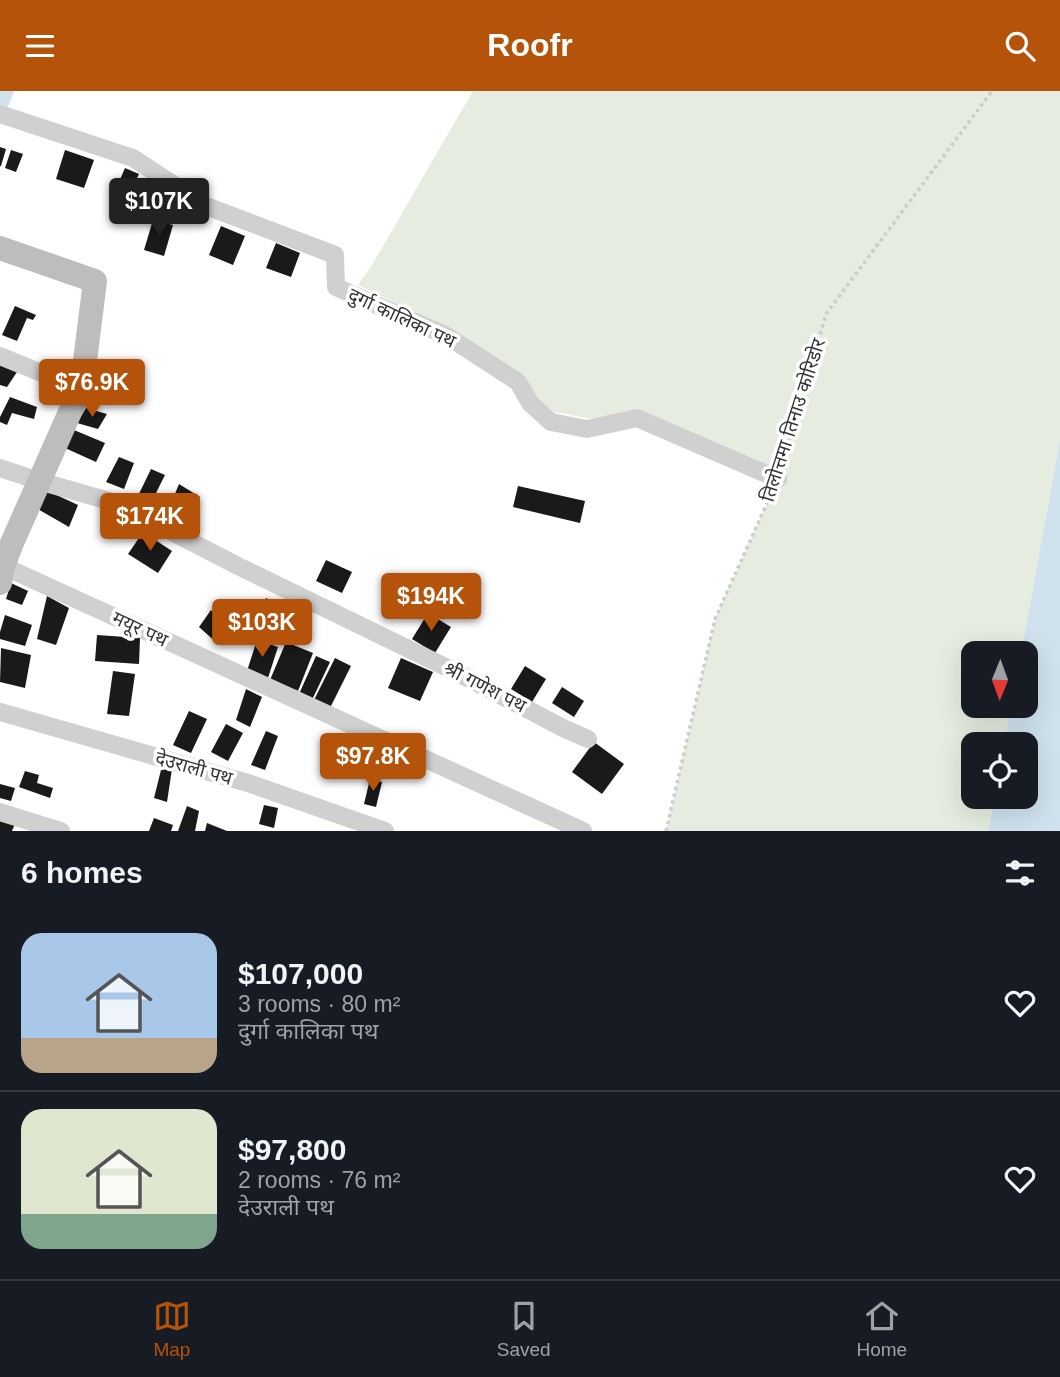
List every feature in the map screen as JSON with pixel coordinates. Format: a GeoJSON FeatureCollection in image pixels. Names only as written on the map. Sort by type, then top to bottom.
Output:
{"type":"FeatureCollection","features":[{"type":"Feature","properties":{"kind":"street","name":"दुर्गा कालिका पथ"},"geometry":{"type":"LineString","coordinates":[[1,114],[133,158],[206,206],[335,255],[336,287],[447,336],[518,382],[530,403],[551,422],[587,429],[637,418],[778,479]]}},
{"type":"Feature","properties":{"kind":"street"},"geometry":{"type":"LineString","coordinates":[[0,249],[95,281],[82,385],[39,481],[2,575]]}},
{"type":"Feature","properties":{"kind":"street"},"geometry":{"type":"LineString","coordinates":[[0,356],[54,378],[82,385]]}},
{"type":"Feature","properties":{"kind":"street","name":"श्री गणेश पथ"},"geometry":{"type":"LineString","coordinates":[[0,468],[116,503],[588,739]]}},
{"type":"Feature","properties":{"kind":"street","name":"मयूर पथ"},"geometry":{"type":"LineString","coordinates":[[2,575],[583,831]]}},
{"type":"Feature","properties":{"kind":"street","name":"देउराली पथ"},"geometry":{"type":"LineString","coordinates":[[0,712],[248,783],[385,831]]}},
{"type":"Feature","properties":{"kind":"street"},"geometry":{"type":"LineString","coordinates":[[0,812],[61,831]]}},
{"type":"Feature","properties":{"kind":"path","name":"तिलोत्तमा तिनाउ कोरिडोर"},"geometry":{"type":"LineString","coordinates":[[666,831],[715,619],[778,479],[826,314],[992,91]]}},
{"type":"Feature","properties":{"kind":"shaded area"},"geometry":{"type":"Polygon","coordinates":[[[473,91],[1060,91],[1060,439],[1023,641],[961,641],[961,718],[1009,718],[1006,732],[961,732],[961,809],[992,809],[988,831],[666,831],[715,619],[778,479],[637,418],[587,418],[555,412],[538,400],[525,377],[457,332],[358,285],[473,91]]]}},
{"type":"Feature","properties":{"kind":"water"},"geometry":{"type":"Polygon","coordinates":[[[1060,439],[1060,831],[988,831],[992,809],[1038,809],[1038,732],[1006,732],[1009,718],[1038,718],[1038,641],[1023,641],[1060,439]]]}},
{"type":"Feature","properties":{"kind":"building"},"geometry":{"type":"Polygon","coordinates":[[[0,147],[6,149],[1,166],[0,166],[0,147]]]}},
{"type":"Feature","properties":{"kind":"building"},"geometry":{"type":"Polygon","coordinates":[[[11,150],[23,154],[16,172],[5,168],[11,150]]]}},
{"type":"Feature","properties":{"kind":"building"},"geometry":{"type":"Polygon","coordinates":[[[65,150],[94,160],[84,188],[56,179],[65,150]]]}},
{"type":"Feature","properties":{"kind":"building"},"geometry":{"type":"Polygon","coordinates":[[[125,168],[139,174],[128,197],[115,191],[125,168]]]}},
{"type":"Feature","properties":{"kind":"building"},"geometry":{"type":"Polygon","coordinates":[[[153,220],[173,225],[164,256],[144,250],[153,220]]]}},
{"type":"Feature","properties":{"kind":"building"},"geometry":{"type":"Polygon","coordinates":[[[221,226],[245,236],[233,265],[209,255],[221,226]]]}},
{"type":"Feature","properties":{"kind":"building"},"geometry":{"type":"Polygon","coordinates":[[[276,243],[300,253],[291,277],[266,268],[276,243]]]}},
{"type":"Feature","properties":{"kind":"building"},"geometry":{"type":"Polygon","coordinates":[[[15,306],[36,315],[33,320],[27,318],[17,341],[2,335],[15,306]]]}},
{"type":"Feature","properties":{"kind":"building"},"geometry":{"type":"Polygon","coordinates":[[[0,364],[17,372],[7,387],[0,385],[0,364]]]}},
{"type":"Feature","properties":{"kind":"building"},"geometry":{"type":"Polygon","coordinates":[[[10,397],[37,407],[34,419],[12,413],[7,425],[0,422],[10,397]]]}},
{"type":"Feature","properties":{"kind":"building"},"geometry":{"type":"Polygon","coordinates":[[[86,408],[107,414],[98,429],[77,423],[86,408]]]}},
{"type":"Feature","properties":{"kind":"building"},"geometry":{"type":"Polygon","coordinates":[[[74,430],[105,443],[96,462],[65,448],[74,430]]]}},
{"type":"Feature","properties":{"kind":"building"},"geometry":{"type":"Polygon","coordinates":[[[119,457],[134,463],[124,489],[106,482],[119,457]]]}},
{"type":"Feature","properties":{"kind":"building"},"geometry":{"type":"Polygon","coordinates":[[[151,469],[165,475],[151,503],[136,500],[151,469]]]}},
{"type":"Feature","properties":{"kind":"building"},"geometry":{"type":"Polygon","coordinates":[[[179,484],[200,497],[192,515],[170,506],[179,484]]]}},
{"type":"Feature","properties":{"kind":"building"},"geometry":{"type":"Polygon","coordinates":[[[518,486],[585,501],[580,523],[513,507],[518,486]]]}},
{"type":"Feature","properties":{"kind":"building"},"geometry":{"type":"Polygon","coordinates":[[[48,491],[78,505],[69,527],[36,508],[48,491]]]}},
{"type":"Feature","properties":{"kind":"building"},"geometry":{"type":"Polygon","coordinates":[[[143,532],[172,551],[158,573],[128,554],[143,532]]]}},
{"type":"Feature","properties":{"kind":"building"},"geometry":{"type":"Polygon","coordinates":[[[326,560],[352,572],[342,593],[316,581],[326,560]]]}},
{"type":"Feature","properties":{"kind":"building"},"geometry":{"type":"Polygon","coordinates":[[[11,583],[28,591],[22,605],[6,599],[11,583]]]}},
{"type":"Feature","properties":{"kind":"building"},"geometry":{"type":"Polygon","coordinates":[[[47,596],[69,608],[56,645],[37,639],[47,596]]]}},
{"type":"Feature","properties":{"kind":"building"},"geometry":{"type":"Polygon","coordinates":[[[266,598],[296,611],[286,633],[257,620],[266,598]]]}},
{"type":"Feature","properties":{"kind":"building"},"geometry":{"type":"Polygon","coordinates":[[[211,610],[217,616],[222,611],[232,618],[218,644],[199,627],[211,610]]]}},
{"type":"Feature","properties":{"kind":"building"},"geometry":{"type":"Polygon","coordinates":[[[428,613],[451,627],[435,653],[412,639],[428,613]]]}},
{"type":"Feature","properties":{"kind":"building"},"geometry":{"type":"Polygon","coordinates":[[[5,615],[32,625],[25,646],[0,639],[5,615]]]}},
{"type":"Feature","properties":{"kind":"building"},"geometry":{"type":"Polygon","coordinates":[[[97,635],[140,638],[139,664],[95,661],[97,635]]]}},
{"type":"Feature","properties":{"kind":"building"},"geometry":{"type":"Polygon","coordinates":[[[257,640],[278,647],[268,678],[247,671],[257,640]]]}},
{"type":"Feature","properties":{"kind":"building"},"geometry":{"type":"Polygon","coordinates":[[[286,642],[313,653],[298,691],[270,680],[286,642]]]}},
{"type":"Feature","properties":{"kind":"building"},"geometry":{"type":"Polygon","coordinates":[[[1,648],[31,655],[25,688],[0,682],[1,648]]]}},
{"type":"Feature","properties":{"kind":"building"},"geometry":{"type":"Polygon","coordinates":[[[316,656],[330,662],[312,700],[299,694],[316,656]]]}},
{"type":"Feature","properties":{"kind":"building"},"geometry":{"type":"Polygon","coordinates":[[[335,658],[351,666],[329,710],[313,702],[335,658]]]}},
{"type":"Feature","properties":{"kind":"building"},"geometry":{"type":"Polygon","coordinates":[[[401,658],[433,672],[420,701],[388,688],[401,658]]]}},
{"type":"Feature","properties":{"kind":"building"},"geometry":{"type":"Polygon","coordinates":[[[525,666],[546,679],[532,702],[511,689],[525,666]]]}},
{"type":"Feature","properties":{"kind":"building"},"geometry":{"type":"Polygon","coordinates":[[[113,671],[135,674],[129,716],[107,714],[113,671]]]}},
{"type":"Feature","properties":{"kind":"building"},"geometry":{"type":"Polygon","coordinates":[[[562,687],[584,701],[574,717],[552,703],[562,687]]]}},
{"type":"Feature","properties":{"kind":"building"},"geometry":{"type":"Polygon","coordinates":[[[246,689],[262,697],[250,727],[236,720],[246,689]]]}},
{"type":"Feature","properties":{"kind":"building"},"geometry":{"type":"Polygon","coordinates":[[[189,711],[207,719],[191,753],[173,745],[189,711]]]}},
{"type":"Feature","properties":{"kind":"building"},"geometry":{"type":"Polygon","coordinates":[[[226,724],[243,733],[228,761],[211,752],[226,724]]]}},
{"type":"Feature","properties":{"kind":"building"},"geometry":{"type":"Polygon","coordinates":[[[266,731],[278,736],[265,770],[251,765],[266,731]]]}},
{"type":"Feature","properties":{"kind":"building"},"geometry":{"type":"Polygon","coordinates":[[[594,742],[624,764],[602,794],[572,772],[594,742]]]}},
{"type":"Feature","properties":{"kind":"building"},"geometry":{"type":"Polygon","coordinates":[[[358,756],[375,765],[368,777],[351,767],[358,756]]]}},
{"type":"Feature","properties":{"kind":"building"},"geometry":{"type":"Polygon","coordinates":[[[162,766],[172,769],[167,802],[154,798],[162,766]]]}},
{"type":"Feature","properties":{"kind":"building"},"geometry":{"type":"Polygon","coordinates":[[[25,771],[39,775],[37,783],[53,788],[50,798],[19,787],[25,771]]]}},
{"type":"Feature","properties":{"kind":"building"},"geometry":{"type":"Polygon","coordinates":[[[370,779],[382,782],[376,807],[364,804],[370,779]]]}},
{"type":"Feature","properties":{"kind":"building"},"geometry":{"type":"Polygon","coordinates":[[[0,784],[15,788],[11,801],[0,798],[0,784]]]}},
{"type":"Feature","properties":{"kind":"building"},"geometry":{"type":"Polygon","coordinates":[[[264,805],[278,808],[274,828],[259,824],[264,805]]]}},
{"type":"Feature","properties":{"kind":"building"},"geometry":{"type":"Polygon","coordinates":[[[187,806],[199,811],[195,831],[178,831],[187,806]]]}},
{"type":"Feature","properties":{"kind":"building"},"geometry":{"type":"Polygon","coordinates":[[[154,818],[173,825],[171,831],[149,831],[154,818]]]}},
{"type":"Feature","properties":{"kind":"building"},"geometry":{"type":"Polygon","coordinates":[[[0,819],[15,824],[12,831],[0,831],[0,819]]]}},
{"type":"Feature","properties":{"kind":"building"},"geometry":{"type":"Polygon","coordinates":[[[207,823],[227,831],[205,831],[207,823]]]}},
{"type":"Feature","properties":{"kind":"waterway"},"geometry":{"type":"LineString","coordinates":[[0,101],[4,91]]}}]}
